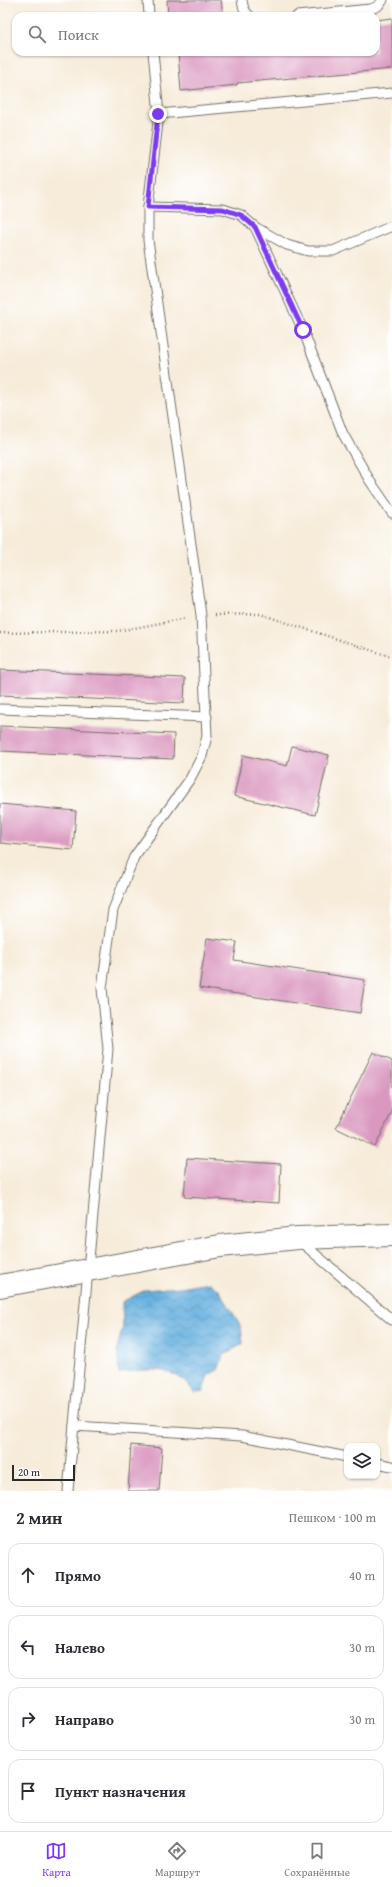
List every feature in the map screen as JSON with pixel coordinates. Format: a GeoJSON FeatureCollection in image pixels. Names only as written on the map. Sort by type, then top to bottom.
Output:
{"type":"FeatureCollection","features":[{"type":"Feature","properties":{"kind":"street"},"geometry":{"type":"LineString","coordinates":[[0,1286],[220,1246],[298,1238],[392,1235]]}},
{"type":"Feature","properties":{"kind":"lane"},"geometry":{"type":"LineString","coordinates":[[148,0],[149,12]]}},
{"type":"Feature","properties":{"kind":"lane"},"geometry":{"type":"LineString","coordinates":[[242,0],[245,12]]}},
{"type":"Feature","properties":{"kind":"lane"},"geometry":{"type":"LineString","coordinates":[[339,12],[371,9],[378,6],[383,0]]}},
{"type":"Feature","properties":{"kind":"lane"},"geometry":{"type":"LineString","coordinates":[[68,1491],[108,1049],[102,988],[113,910],[134,857],[190,779],[202,756],[207,736],[201,615],[148,240],[148,207],[158,114],[153,56]]}},
{"type":"Feature","properties":{"kind":"lane"},"geometry":{"type":"LineString","coordinates":[[158,114],[392,92]]}},
{"type":"Feature","properties":{"kind":"lane"},"geometry":{"type":"LineString","coordinates":[[148,207],[223,209],[241,215],[255,227],[287,245],[308,251],[333,251],[392,226]]}},
{"type":"Feature","properties":{"kind":"lane"},"geometry":{"type":"LineString","coordinates":[[255,227],[303,330],[344,434],[370,481],[392,513]]}},
{"type":"Feature","properties":{"kind":"lane"},"geometry":{"type":"LineString","coordinates":[[0,709],[207,717]]}},
{"type":"Feature","properties":{"kind":"lane"},"geometry":{"type":"LineString","coordinates":[[298,1238],[392,1320]]}},
{"type":"Feature","properties":{"kind":"lane"},"geometry":{"type":"LineString","coordinates":[[74,1426],[242,1436],[344,1456]]}},
{"type":"Feature","properties":{"kind":"lane"},"geometry":{"type":"LineString","coordinates":[[380,1464],[392,1466]]}},
{"type":"Feature","properties":{"kind":"path"},"geometry":{"type":"LineString","coordinates":[[0,633],[118,631],[201,615],[260,614],[392,657]]}},
{"type":"Feature","properties":{"kind":"water"},"geometry":{"type":"Polygon","coordinates":[[[209,1283],[219,1290],[241,1326],[243,1344],[224,1354],[218,1370],[208,1375],[203,1391],[194,1392],[178,1377],[161,1370],[141,1370],[119,1373],[117,1348],[123,1327],[122,1302],[145,1290],[181,1287],[209,1283]]]}},
{"type":"Feature","properties":{"kind":"building"},"geometry":{"type":"Polygon","coordinates":[[[167,0],[221,0],[222,12],[168,12],[167,0]]]}},
{"type":"Feature","properties":{"kind":"building"},"geometry":{"type":"Polygon","coordinates":[[[392,18],[392,69],[237,83],[237,85],[181,91],[178,56],[380,56],[380,20],[392,18]]]}},
{"type":"Feature","properties":{"kind":"building"},"geometry":{"type":"Polygon","coordinates":[[[0,670],[185,678],[184,703],[0,695],[0,670]]]}},
{"type":"Feature","properties":{"kind":"building"},"geometry":{"type":"Polygon","coordinates":[[[0,726],[174,734],[173,759],[0,751],[0,726]]]}},
{"type":"Feature","properties":{"kind":"building"},"geometry":{"type":"Polygon","coordinates":[[[292,746],[329,755],[315,815],[234,796],[243,755],[287,766],[292,746]]]}},
{"type":"Feature","properties":{"kind":"building"},"geometry":{"type":"Polygon","coordinates":[[[0,804],[76,811],[73,850],[0,843],[0,804]]]}},
{"type":"Feature","properties":{"kind":"building"},"geometry":{"type":"Polygon","coordinates":[[[207,938],[237,942],[234,960],[365,980],[360,1013],[199,988],[207,938]]]}},
{"type":"Feature","properties":{"kind":"building"},"geometry":{"type":"Polygon","coordinates":[[[373,1052],[392,1061],[392,1112],[375,1147],[336,1128],[373,1052]]]}},
{"type":"Feature","properties":{"kind":"building"},"geometry":{"type":"Polygon","coordinates":[[[187,1158],[281,1164],[279,1203],[184,1197],[187,1158]]]}},
{"type":"Feature","properties":{"kind":"building"},"geometry":{"type":"Polygon","coordinates":[[[131,1445],[162,1448],[159,1491],[128,1491],[131,1445]]]}},
{"type":"Feature","properties":{"kind":"route"},"geometry":{"type":"LineString","coordinates":[[158,114],[148,207],[223,209],[241,215],[255,227],[303,330]]}}]}
